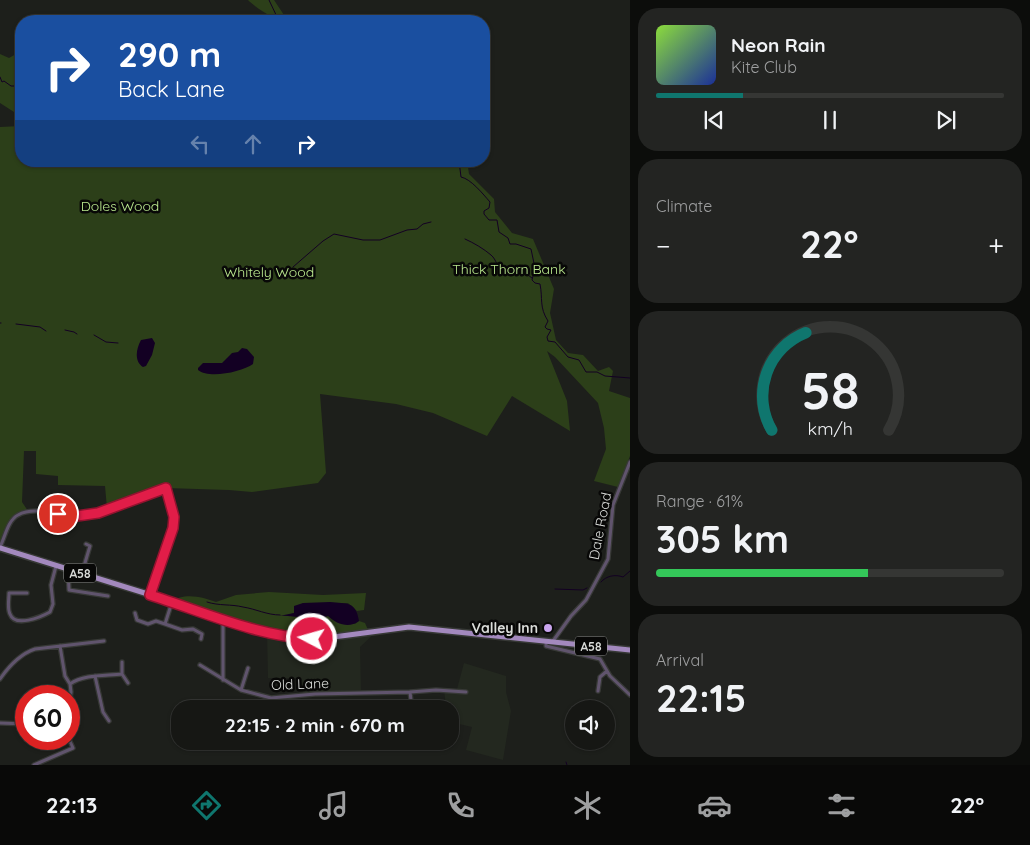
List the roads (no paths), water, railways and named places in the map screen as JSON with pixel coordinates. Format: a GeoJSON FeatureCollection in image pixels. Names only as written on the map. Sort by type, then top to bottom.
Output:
{"type":"FeatureCollection","features":[{"type":"Feature","properties":{"kind":"main road","name":"A58"},"geometry":{"type":"LineString","coordinates":[[0,547],[172,602],[223,621],[297,638],[326,638],[410,627],[630,650]]}},
{"type":"Feature","properties":{"kind":"street","name":"Dale Road"},"geometry":{"type":"LineString","coordinates":[[553,641],[571,616],[586,600],[608,559],[613,505],[630,462]]}},
{"type":"Feature","properties":{"kind":"street"},"geometry":{"type":"LineString","coordinates":[[0,547],[7,535],[11,519],[19,514],[28,511],[77,516],[98,513],[166,488],[174,517],[173,528],[150,595]]}},
{"type":"Feature","properties":{"kind":"street"},"geometry":{"type":"LineString","coordinates":[[82,574],[90,545]]}},
{"type":"Feature","properties":{"kind":"street"},"geometry":{"type":"LineString","coordinates":[[27,594],[10,593],[10,616],[16,620],[26,621],[48,614],[52,610],[53,604],[51,586],[56,566]]}},
{"type":"Feature","properties":{"kind":"street"},"geometry":{"type":"LineString","coordinates":[[68,570],[69,590],[108,596]]}},
{"type":"Feature","properties":{"kind":"street"},"geometry":{"type":"LineString","coordinates":[[165,624],[172,602]]}},
{"type":"Feature","properties":{"kind":"street"},"geometry":{"type":"LineString","coordinates":[[135,613],[137,620],[148,624],[156,622],[182,630],[194,629],[202,634],[202,639]]}},
{"type":"Feature","properties":{"kind":"street"},"geometry":{"type":"LineString","coordinates":[[223,621],[223,680]]}},
{"type":"Feature","properties":{"kind":"street"},"geometry":{"type":"LineString","coordinates":[[546,640],[546,646],[600,659],[610,676],[630,695]]}},
{"type":"Feature","properties":{"kind":"street"},"geometry":{"type":"LineString","coordinates":[[0,679],[10,666],[27,652],[35,649],[104,641]]}},
{"type":"Feature","properties":{"kind":"street"},"geometry":{"type":"LineString","coordinates":[[60,646],[65,676],[70,684],[95,676],[122,674]]}},
{"type":"Feature","properties":{"kind":"street"},"geometry":{"type":"LineString","coordinates":[[122,662],[122,674],[128,683]]}},
{"type":"Feature","properties":{"kind":"street","name":"Old Lane"},"geometry":{"type":"LineString","coordinates":[[200,665],[241,690],[271,698],[314,694],[436,690],[466,692]]}},
{"type":"Feature","properties":{"kind":"street"},"geometry":{"type":"LineString","coordinates":[[241,690],[248,668]]}},
{"type":"Feature","properties":{"kind":"street"},"geometry":{"type":"LineString","coordinates":[[598,691],[600,677],[607,671]]}},
{"type":"Feature","properties":{"kind":"street"},"geometry":{"type":"LineString","coordinates":[[95,676],[103,712],[109,721]]}},
{"type":"Feature","properties":{"kind":"street"},"geometry":{"type":"LineString","coordinates":[[410,692],[411,700]]}},
{"type":"Feature","properties":{"kind":"street"},"geometry":{"type":"LineString","coordinates":[[0,723],[15,724]]}},
{"type":"Feature","properties":{"kind":"street"},"geometry":{"type":"LineString","coordinates":[[34,765],[68,750]]}},
{"type":"Feature","properties":{"kind":"waterway"},"geometry":{"type":"LineString","coordinates":[[269,0],[276,15]]}},
{"type":"Feature","properties":{"kind":"waterway"},"geometry":{"type":"LineString","coordinates":[[0,77],[2,82],[4,81],[11,86],[15,86]]}},
{"type":"Feature","properties":{"kind":"waterway"},"geometry":{"type":"LineString","coordinates":[[460,167],[461,177],[473,184],[490,202],[489,208],[484,211],[484,214],[489,220],[497,220],[499,232],[508,238],[510,244],[531,249],[535,268],[532,280],[540,284],[542,307],[548,321],[545,327],[551,330],[547,337],[548,341],[555,342],[568,357],[579,360],[586,372],[630,378]]}},
{"type":"Feature","properties":{"kind":"waterway"},"geometry":{"type":"LineString","coordinates":[[293,267],[334,234],[363,240],[380,240],[407,230],[417,229],[423,224],[431,222]]}},
{"type":"Feature","properties":{"kind":"waterway"},"geometry":{"type":"LineString","coordinates":[[465,239],[491,255],[503,271],[522,273],[532,278]]}},
{"type":"Feature","properties":{"kind":"waterway"},"geometry":{"type":"LineString","coordinates":[[16,324],[40,327],[46,331]]}},
{"type":"Feature","properties":{"kind":"waterway"},"geometry":{"type":"LineString","coordinates":[[65,330],[77,334]]}},
{"type":"Feature","properties":{"kind":"waterway"},"geometry":{"type":"LineString","coordinates":[[94,335],[106,342],[118,343]]}},
{"type":"Feature","properties":{"kind":"waterway"},"geometry":{"type":"LineString","coordinates":[[601,582],[611,576],[623,577],[630,571]]}},
{"type":"Feature","properties":{"kind":"waterway"},"geometry":{"type":"LineString","coordinates":[[555,589],[583,590],[587,588]]}},
{"type":"Feature","properties":{"kind":"waterway"},"geometry":{"type":"LineString","coordinates":[[207,602],[280,615]]}},
{"type":"Feature","properties":{"kind":"place","name":"Valley Inn"},"geometry":{"type":"Point","coordinates":[548,628]}},
{"type":"Feature","properties":{"kind":"park label","name":"Doles Wood"},"geometry":{"type":"Point","coordinates":[120,206]}},
{"type":"Feature","properties":{"kind":"park label","name":"Thick Thorn Bank"},"geometry":{"type":"Point","coordinates":[509,269]}},
{"type":"Feature","properties":{"kind":"park label","name":"Whitely Wood"},"geometry":{"type":"Point","coordinates":[269,272]}}]}
